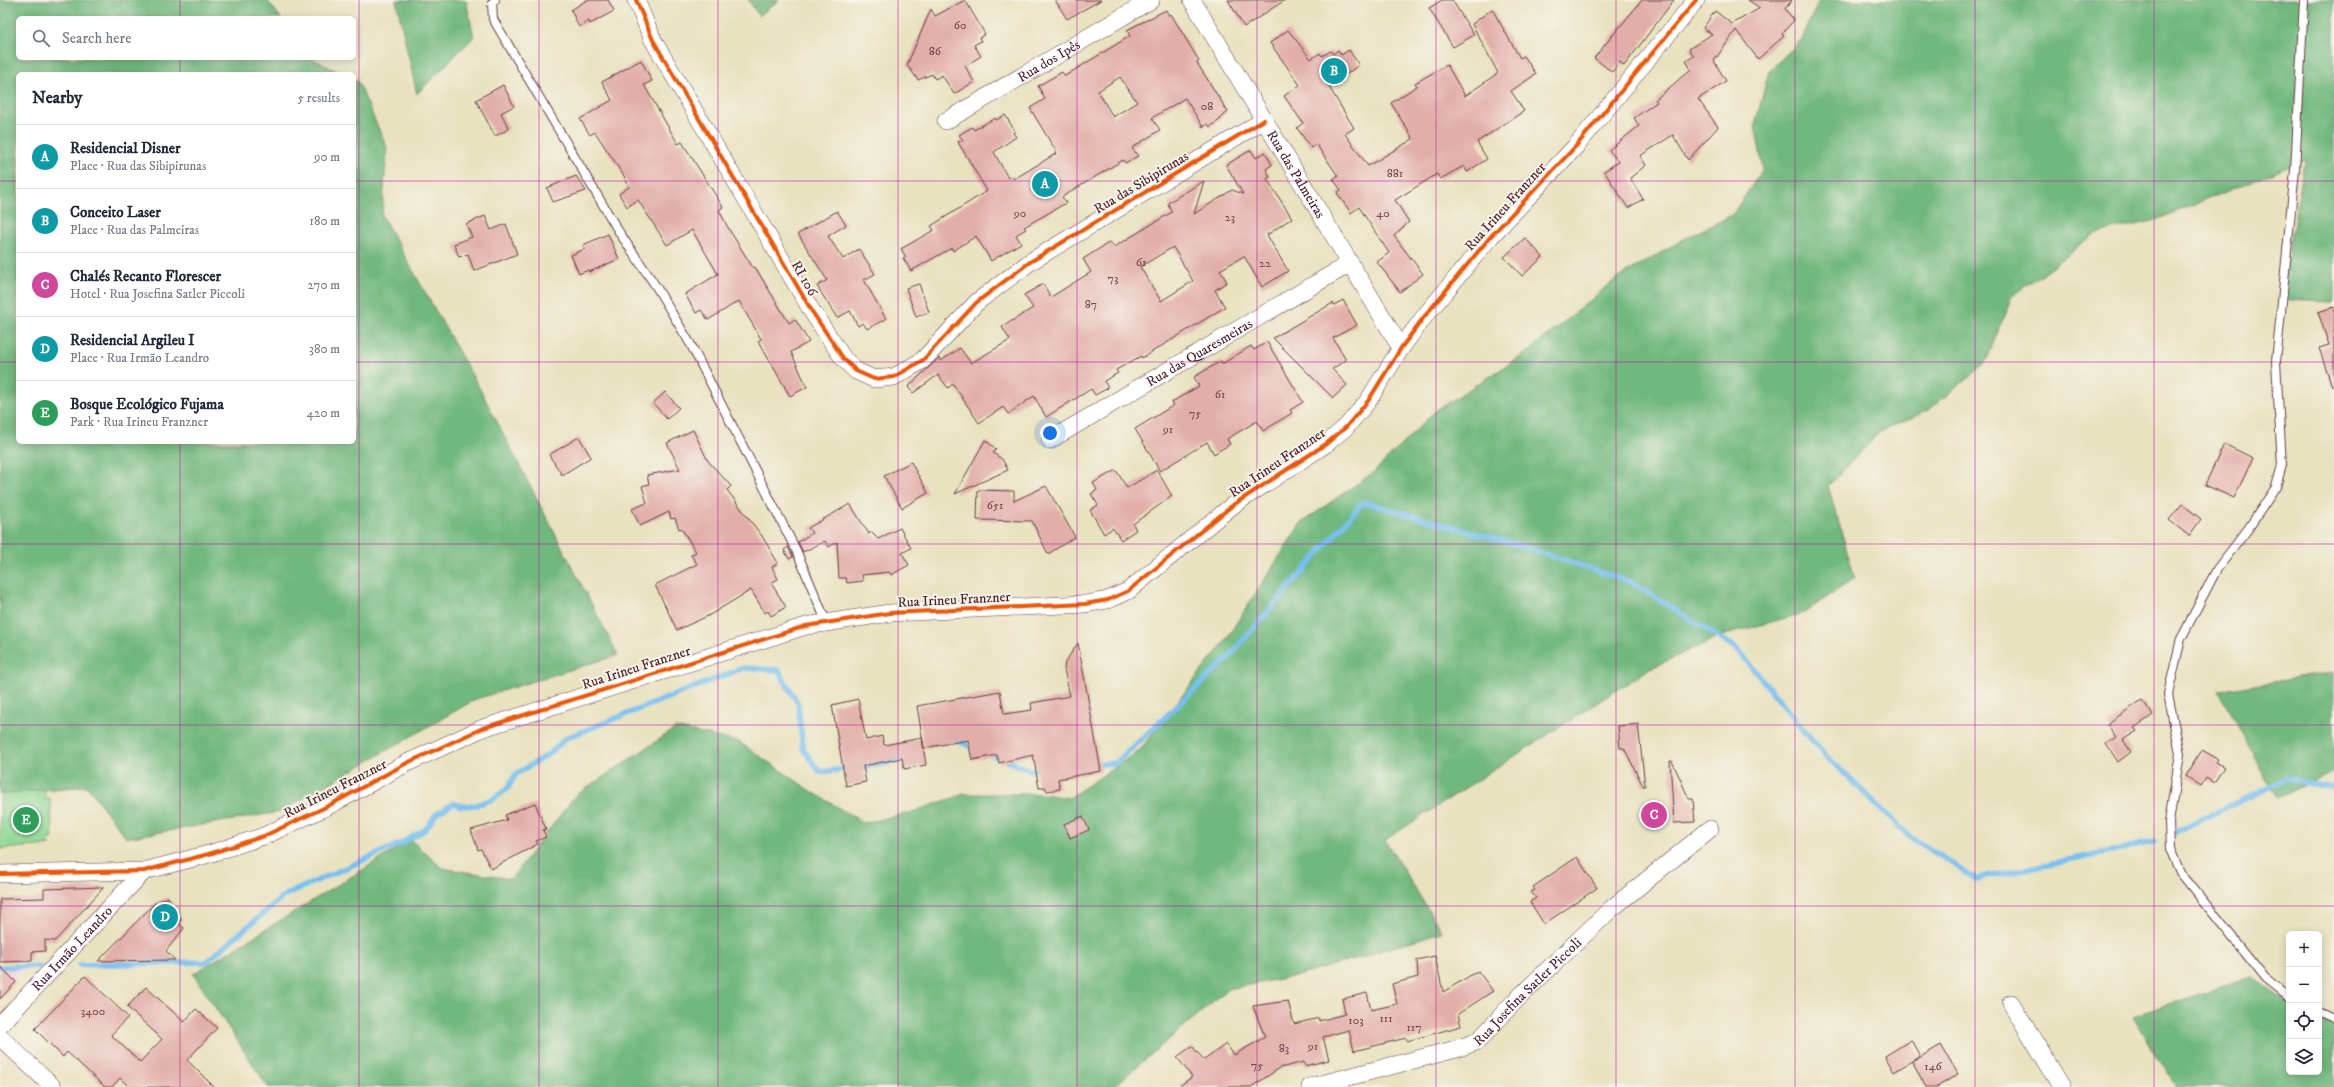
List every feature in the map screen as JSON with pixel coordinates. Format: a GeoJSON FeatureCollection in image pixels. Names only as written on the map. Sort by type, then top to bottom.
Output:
{"type":"FeatureCollection","features":[{"type":"Feature","properties":{"kind":"street","name":"RI 106"},"geometry":{"type":"LineString","coordinates":[[636,0],[653,40],[813,313],[843,358],[856,371],[874,379],[894,377],[908,371],[923,360],[976,302],[1030,262]]}},
{"type":"Feature","properties":{"kind":"street","name":"Rua dos Ipês"},"geometry":{"type":"LineString","coordinates":[[946,121],[1151,0]]}},
{"type":"Feature","properties":{"kind":"street","name":"Rua das Palmeiras"},"geometry":{"type":"LineString","coordinates":[[1192,0],[1349,264],[1401,348]]}},
{"type":"Feature","properties":{"kind":"street","name":"Rua Irineu Franzner"},"geometry":{"type":"LineString","coordinates":[[0,874],[144,871],[209,854],[264,836],[328,806],[414,760],[483,728],[777,634],[826,621],[890,613],[1085,604],[1108,600],[1128,591],[1233,505],[1326,444],[1346,427],[1368,401],[1401,348],[1490,236],[1576,146],[1696,0]]}},
{"type":"Feature","properties":{"kind":"street","name":"Rua das Sibipirunas"},"geometry":{"type":"LineString","coordinates":[[1030,262],[1264,120]]}},
{"type":"Feature","properties":{"kind":"street","name":"Rua das Quaresmeiras"},"geometry":{"type":"LineString","coordinates":[[1050,440],[1349,264]]}},
{"type":"Feature","properties":{"kind":"street","name":"Rua Josefina Satler Piccoli"},"geometry":{"type":"LineString","coordinates":[[1310,1087],[1456,1049],[1476,1042],[1511,1005],[1611,909],[1710,829]]}},
{"type":"Feature","properties":{"kind":"street","name":"Rua Irmão Leandro"},"geometry":{"type":"LineString","coordinates":[[0,1024],[144,871]]}},
{"type":"Feature","properties":{"kind":"street"},"geometry":{"type":"LineString","coordinates":[[2011,1003],[2062,1087]]}},
{"type":"Feature","properties":{"kind":"street"},"geometry":{"type":"LineString","coordinates":[[0,1037],[53,1087]]}},
{"type":"Feature","properties":{"kind":"lane"},"geometry":{"type":"LineString","coordinates":[[495,0],[492,3],[493,19],[619,232],[691,345],[796,550],[826,621]]}},
{"type":"Feature","properties":{"kind":"lane"},"geometry":{"type":"LineString","coordinates":[[2286,996],[2265,978],[2180,872],[2170,849],[2169,822],[2180,754],[2168,694],[2181,638],[2218,570],[2248,530],[2276,487],[2282,465],[2276,362],[2295,170],[2304,0]]}},
{"type":"Feature","properties":{"kind":"lane"},"geometry":{"type":"LineString","coordinates":[[2322,1013],[2334,1018]]}},
{"type":"Feature","properties":{"kind":"shaded area"},"geometry":{"type":"Polygon","coordinates":[[[23,966],[0,992],[0,967],[23,966]]]}},
{"type":"Feature","properties":{"kind":"green space"},"geometry":{"type":"Polygon","coordinates":[[[0,0],[267,0],[279,16],[16,16],[16,60],[315,60],[339,72],[16,72],[16,444],[356,444],[356,81],[358,82],[387,148],[382,216],[481,391],[618,655],[476,699],[280,812],[126,838],[87,786],[0,794],[0,0]]]}},
{"type":"Feature","properties":{"kind":"green space"},"geometry":{"type":"Polygon","coordinates":[[[396,0],[466,0],[474,37],[417,94],[396,0]]]}},
{"type":"Feature","properties":{"kind":"green space"},"geometry":{"type":"Polygon","coordinates":[[[748,0],[779,0],[759,16],[748,0]]]}},
{"type":"Feature","properties":{"kind":"green space"},"geometry":{"type":"Polygon","coordinates":[[[1819,0],[2334,0],[2334,302],[2280,300],[2305,160],[2153,221],[2096,233],[2012,296],[1985,364],[1929,410],[1880,432],[1828,486],[1855,578],[1804,613],[1721,636],[1651,668],[1385,840],[1442,932],[1301,975],[1228,989],[1113,1087],[268,1087],[193,974],[411,840],[442,868],[511,879],[575,796],[676,728],[739,742],[811,791],[864,823],[909,813],[964,794],[1044,794],[1069,798],[1139,751],[1225,641],[1301,523],[1374,472],[1435,411],[1525,354],[1616,279],[1682,240],[1732,215],[1763,169],[1755,125],[1769,71],[1802,39],[1819,0]]]}},
{"type":"Feature","properties":{"kind":"green space"},"geometry":{"type":"Polygon","coordinates":[[[2334,672],[2334,771],[2278,798],[2218,691],[2334,672]]]}},
{"type":"Feature","properties":{"kind":"green space"},"geometry":{"type":"Polygon","coordinates":[[[44,780],[45,798],[50,798],[53,838],[49,838],[50,845],[0,849],[0,783],[44,780]]]}},
{"type":"Feature","properties":{"kind":"green space"},"geometry":{"type":"Polygon","coordinates":[[[2252,977],[2286,1000],[2286,1075],[2322,1075],[2322,1019],[2334,1023],[2334,1087],[2176,1087],[2133,1016],[2252,977]]]}},
{"type":"Feature","properties":{"kind":"building"},"geometry":{"type":"Polygon","coordinates":[[[587,0],[608,0],[614,11],[590,24],[589,21],[579,27],[571,10],[587,0]]]}},
{"type":"Feature","properties":{"kind":"building"},"geometry":{"type":"Polygon","coordinates":[[[965,0],[985,34],[979,38],[981,41],[974,45],[981,56],[965,66],[974,82],[954,94],[942,75],[935,79],[932,74],[918,80],[907,65],[931,9],[935,16],[965,0]]]}},
{"type":"Feature","properties":{"kind":"building"},"geometry":{"type":"Polygon","coordinates":[[[1055,0],[1101,0],[1067,19],[1055,0]]]}},
{"type":"Feature","properties":{"kind":"building"},"geometry":{"type":"Polygon","coordinates":[[[1228,0],[1285,0],[1244,27],[1228,0]]]}},
{"type":"Feature","properties":{"kind":"building"},"geometry":{"type":"Polygon","coordinates":[[[1442,0],[1452,0],[1474,35],[1453,47],[1429,8],[1442,0]]]}},
{"type":"Feature","properties":{"kind":"building"},"geometry":{"type":"Polygon","coordinates":[[[1642,0],[1674,0],[1624,66],[1620,62],[1612,72],[1594,58],[1642,0]]]}},
{"type":"Feature","properties":{"kind":"building"},"geometry":{"type":"Polygon","coordinates":[[[1748,0],[1792,0],[1785,9],[1794,20],[1782,34],[1784,36],[1758,59],[1736,30],[1714,61],[1726,81],[1698,99],[1718,127],[1688,160],[1673,135],[1640,156],[1646,165],[1630,178],[1643,199],[1628,208],[1604,171],[1619,162],[1609,150],[1639,126],[1634,118],[1657,102],[1655,100],[1691,69],[1686,61],[1694,56],[1689,49],[1712,34],[1703,28],[1715,11],[1732,24],[1760,8],[1748,0]]]}},
{"type":"Feature","properties":{"kind":"building"},"geometry":{"type":"Polygon","coordinates":[[[1492,9],[1520,58],[1524,56],[1536,74],[1511,91],[1524,111],[1477,142],[1487,159],[1467,172],[1464,166],[1440,179],[1437,174],[1395,200],[1409,222],[1394,236],[1423,274],[1400,292],[1377,262],[1389,253],[1359,207],[1351,213],[1337,193],[1341,190],[1333,179],[1338,176],[1316,144],[1311,148],[1297,128],[1303,123],[1284,96],[1300,85],[1270,43],[1288,30],[1311,59],[1320,53],[1322,56],[1331,51],[1333,54],[1338,50],[1341,55],[1349,50],[1359,65],[1329,87],[1354,128],[1345,134],[1368,166],[1413,139],[1391,103],[1417,86],[1415,83],[1447,65],[1465,96],[1498,73],[1472,24],[1492,9]]]}},
{"type":"Feature","properties":{"kind":"building"},"geometry":{"type":"Polygon","coordinates":[[[1166,10],[1169,16],[1171,14],[1199,61],[1197,63],[1228,112],[1210,127],[1208,124],[1203,127],[1185,98],[1152,118],[1160,130],[1132,148],[1138,156],[1125,163],[1123,160],[1062,197],[1066,203],[1024,227],[1026,229],[1016,235],[1021,243],[991,261],[976,236],[953,251],[952,248],[911,271],[903,258],[906,257],[901,249],[934,230],[931,226],[987,191],[958,142],[963,140],[959,135],[972,127],[974,130],[995,118],[996,120],[1005,115],[1015,131],[1013,133],[1016,137],[994,152],[1008,178],[1012,176],[1014,179],[1057,153],[1030,108],[1045,99],[1038,86],[1062,72],[1065,76],[1130,36],[1127,30],[1166,10]],[[1120,77],[1098,91],[1113,117],[1137,102],[1120,77]]]}},
{"type":"Feature","properties":{"kind":"building"},"geometry":{"type":"Polygon","coordinates":[[[641,60],[652,81],[644,85],[678,144],[682,142],[723,207],[719,210],[727,226],[753,268],[755,267],[789,323],[795,319],[809,342],[791,352],[807,387],[790,396],[758,341],[761,339],[739,301],[708,320],[701,310],[696,313],[685,294],[718,274],[692,230],[667,245],[638,200],[627,207],[619,194],[629,187],[624,176],[595,132],[590,135],[580,119],[612,100],[602,82],[641,60]]]}},
{"type":"Feature","properties":{"kind":"building"},"geometry":{"type":"Polygon","coordinates":[[[503,85],[514,106],[501,113],[509,129],[495,136],[476,100],[503,85]]]}},
{"type":"Feature","properties":{"kind":"building"},"geometry":{"type":"Polygon","coordinates":[[[1251,150],[1256,158],[1265,152],[1272,165],[1266,169],[1270,177],[1267,179],[1292,218],[1267,235],[1288,271],[1262,287],[1244,256],[1220,270],[1227,282],[1215,290],[1225,307],[1142,358],[1141,356],[1116,370],[1118,373],[1104,381],[1108,388],[1095,395],[1091,389],[1046,417],[1034,396],[1008,414],[1003,407],[979,423],[953,384],[948,388],[938,375],[913,393],[908,387],[939,358],[941,361],[960,348],[971,363],[1010,340],[1002,327],[1033,308],[1024,295],[1043,284],[1051,297],[1091,272],[1083,259],[1110,242],[1114,247],[1172,212],[1168,204],[1169,202],[1204,181],[1194,214],[1232,190],[1243,194],[1226,165],[1251,150]],[[1173,247],[1140,267],[1161,301],[1193,281],[1173,247]]]}},
{"type":"Feature","properties":{"kind":"building"},"geometry":{"type":"Polygon","coordinates":[[[576,176],[586,191],[553,202],[547,188],[576,176]]]}},
{"type":"Feature","properties":{"kind":"building"},"geometry":{"type":"Polygon","coordinates":[[[837,211],[846,225],[828,236],[843,259],[859,249],[875,274],[864,280],[886,319],[867,329],[863,323],[858,326],[850,311],[837,318],[817,286],[827,280],[798,234],[837,211]]]}},
{"type":"Feature","properties":{"kind":"building"},"geometry":{"type":"Polygon","coordinates":[[[485,216],[491,230],[506,224],[517,254],[474,271],[468,254],[459,257],[454,244],[472,237],[466,224],[485,216]]]}},
{"type":"Feature","properties":{"kind":"building"},"geometry":{"type":"Polygon","coordinates":[[[608,234],[619,259],[589,272],[588,270],[579,274],[571,255],[585,249],[583,245],[608,234]]]}},
{"type":"Feature","properties":{"kind":"building"},"geometry":{"type":"Polygon","coordinates":[[[1525,238],[1543,257],[1522,276],[1504,257],[1525,238]]]}},
{"type":"Feature","properties":{"kind":"building"},"geometry":{"type":"Polygon","coordinates":[[[919,284],[929,312],[916,317],[906,288],[919,284]]]}},
{"type":"Feature","properties":{"kind":"building"},"geometry":{"type":"Polygon","coordinates":[[[1343,300],[1357,325],[1333,338],[1346,360],[1332,369],[1347,385],[1333,398],[1273,338],[1333,303],[1334,305],[1343,300]]]}},
{"type":"Feature","properties":{"kind":"building"},"geometry":{"type":"Polygon","coordinates":[[[2334,307],[2334,386],[2332,386],[2319,348],[2329,345],[2318,312],[2334,307]]]}},
{"type":"Feature","properties":{"kind":"building"},"geometry":{"type":"Polygon","coordinates":[[[1267,342],[1303,402],[1290,410],[1292,413],[1263,431],[1257,421],[1227,439],[1230,444],[1214,454],[1207,442],[1160,471],[1135,429],[1174,405],[1172,402],[1199,386],[1194,377],[1221,361],[1222,364],[1251,346],[1254,350],[1267,342]]]}},
{"type":"Feature","properties":{"kind":"building"},"geometry":{"type":"Polygon","coordinates":[[[665,392],[679,408],[667,419],[653,403],[665,392]]]}},
{"type":"Feature","properties":{"kind":"building"},"geometry":{"type":"Polygon","coordinates":[[[693,430],[708,461],[731,486],[727,490],[762,536],[778,563],[772,567],[778,579],[771,583],[786,607],[771,616],[768,611],[765,613],[751,590],[708,616],[677,630],[655,585],[697,564],[691,555],[696,552],[681,528],[679,529],[675,518],[671,519],[669,512],[640,526],[632,509],[647,503],[642,486],[649,484],[647,475],[680,469],[667,443],[693,430]]]}},
{"type":"Feature","properties":{"kind":"building"},"geometry":{"type":"Polygon","coordinates":[[[579,437],[591,457],[562,475],[549,455],[579,437]]]}},
{"type":"Feature","properties":{"kind":"building"},"geometry":{"type":"Polygon","coordinates":[[[985,440],[996,449],[993,453],[1002,459],[1008,470],[955,494],[985,440]]]}},
{"type":"Feature","properties":{"kind":"building"},"geometry":{"type":"Polygon","coordinates":[[[2224,444],[2253,458],[2234,498],[2205,485],[2224,444]]]}},
{"type":"Feature","properties":{"kind":"building"},"geometry":{"type":"Polygon","coordinates":[[[911,462],[928,493],[902,508],[884,476],[911,462]]]}},
{"type":"Feature","properties":{"kind":"building"},"geometry":{"type":"Polygon","coordinates":[[[1116,470],[1127,488],[1157,470],[1172,496],[1133,524],[1136,530],[1121,540],[1113,528],[1104,534],[1090,510],[1098,505],[1091,494],[1097,490],[1093,483],[1116,470]]]}},
{"type":"Feature","properties":{"kind":"building"},"geometry":{"type":"Polygon","coordinates":[[[1046,486],[1075,537],[1048,554],[1032,521],[977,520],[978,490],[1014,491],[1014,501],[1046,486]]]}},
{"type":"Feature","properties":{"kind":"building"},"geometry":{"type":"Polygon","coordinates":[[[850,504],[869,534],[871,532],[878,539],[900,528],[911,548],[902,553],[909,565],[891,575],[889,572],[862,575],[863,581],[847,583],[846,578],[839,578],[837,542],[829,547],[825,541],[803,552],[798,542],[812,533],[808,528],[850,504]]]}},
{"type":"Feature","properties":{"kind":"building"},"geometry":{"type":"Polygon","coordinates":[[[2182,504],[2201,519],[2189,536],[2169,520],[2182,504]]]}},
{"type":"Feature","properties":{"kind":"building"},"geometry":{"type":"Polygon","coordinates":[[[788,547],[793,557],[789,559],[784,550],[788,547]]]}},
{"type":"Feature","properties":{"kind":"building"},"geometry":{"type":"Polygon","coordinates":[[[1078,643],[1101,771],[1058,779],[1060,789],[1047,791],[1045,787],[1039,788],[1033,755],[999,763],[997,755],[972,760],[968,740],[924,748],[917,706],[1000,691],[1004,714],[1032,710],[1031,703],[1070,696],[1064,669],[1065,662],[1078,643]]]}},
{"type":"Feature","properties":{"kind":"building"},"geometry":{"type":"Polygon","coordinates":[[[858,699],[866,740],[882,736],[884,745],[922,738],[926,765],[904,769],[902,758],[863,766],[866,782],[846,786],[832,705],[858,699]]]}},
{"type":"Feature","properties":{"kind":"building"},"geometry":{"type":"Polygon","coordinates":[[[2142,700],[2153,715],[2134,728],[2137,731],[2123,740],[2131,752],[2118,762],[2106,744],[2116,737],[2107,724],[2142,700]]]}},
{"type":"Feature","properties":{"kind":"building"},"geometry":{"type":"Polygon","coordinates":[[[1638,724],[1645,786],[1643,786],[1624,748],[1620,748],[1618,726],[1638,724]]]}},
{"type":"Feature","properties":{"kind":"building"},"geometry":{"type":"Polygon","coordinates":[[[2202,750],[2218,759],[2216,762],[2224,767],[2214,783],[2206,778],[2201,786],[2186,776],[2202,750]]]}},
{"type":"Feature","properties":{"kind":"building"},"geometry":{"type":"Polygon","coordinates":[[[1670,761],[1672,761],[1689,799],[1693,799],[1695,822],[1674,823],[1670,761]]]}},
{"type":"Feature","properties":{"kind":"building"},"geometry":{"type":"Polygon","coordinates":[[[535,803],[546,829],[543,830],[546,837],[536,841],[538,844],[491,869],[481,849],[478,850],[471,830],[507,820],[505,815],[535,803]]]}},
{"type":"Feature","properties":{"kind":"building"},"geometry":{"type":"Polygon","coordinates":[[[1083,816],[1089,830],[1070,838],[1064,824],[1083,816]]]}},
{"type":"Feature","properties":{"kind":"building"},"geometry":{"type":"Polygon","coordinates":[[[1577,857],[1597,888],[1544,924],[1530,902],[1536,898],[1531,892],[1535,890],[1533,887],[1577,857]]]}},
{"type":"Feature","properties":{"kind":"building"},"geometry":{"type":"Polygon","coordinates":[[[104,887],[55,941],[45,940],[45,951],[32,952],[32,961],[0,962],[0,899],[44,898],[44,889],[104,887]]]}},
{"type":"Feature","properties":{"kind":"building"},"geometry":{"type":"Polygon","coordinates":[[[168,897],[181,920],[178,923],[184,928],[166,951],[175,960],[98,961],[154,904],[168,897]]]}},
{"type":"Feature","properties":{"kind":"building"},"geometry":{"type":"Polygon","coordinates":[[[1435,956],[1443,992],[1478,971],[1493,991],[1458,1014],[1461,1026],[1407,1041],[1406,1038],[1354,1051],[1349,1030],[1323,1037],[1329,1060],[1305,1066],[1304,1062],[1280,1068],[1251,1087],[1178,1087],[1192,1077],[1177,1057],[1192,1046],[1204,1060],[1226,1044],[1234,1055],[1265,1037],[1253,1006],[1288,1001],[1294,1024],[1319,1018],[1319,1021],[1345,1014],[1342,999],[1367,993],[1371,1010],[1397,1004],[1392,984],[1418,977],[1417,960],[1435,956]]]}},
{"type":"Feature","properties":{"kind":"building"},"geometry":{"type":"Polygon","coordinates":[[[0,966],[16,982],[0,999],[0,966]]]}},
{"type":"Feature","properties":{"kind":"building"},"geometry":{"type":"Polygon","coordinates":[[[85,976],[128,1017],[111,1035],[140,1062],[162,1039],[127,1007],[146,987],[184,1022],[196,1009],[217,1028],[187,1060],[214,1087],[129,1087],[120,1078],[112,1087],[105,1087],[67,1052],[63,1057],[35,1029],[85,976]]]}},
{"type":"Feature","properties":{"kind":"building"},"geometry":{"type":"Polygon","coordinates":[[[1911,1040],[1920,1056],[1894,1072],[1885,1056],[1911,1040]]]}},
{"type":"Feature","properties":{"kind":"building"},"geometry":{"type":"Polygon","coordinates":[[[1941,1045],[1958,1074],[1937,1087],[1926,1087],[1912,1062],[1941,1045]]]}},
{"type":"Feature","properties":{"kind":"waterway"},"geometry":{"type":"LineString","coordinates":[[1093,765],[1116,763],[1227,659],[1363,502],[1525,547],[1633,583],[1737,649],[1821,751],[1910,837],[1977,879],[2154,842]]}},
{"type":"Feature","properties":{"kind":"waterway"},"geometry":{"type":"LineString","coordinates":[[80,965],[206,962],[285,895],[402,843],[426,829],[436,814],[454,803],[460,806],[476,805],[493,799],[507,789],[516,774],[549,754],[566,738],[743,668],[778,670],[798,703],[803,749],[820,772],[884,764],[904,757]]}},
{"type":"Feature","properties":{"kind":"waterway"},"geometry":{"type":"LineString","coordinates":[[953,739],[975,748]]}},
{"type":"Feature","properties":{"kind":"waterway"},"geometry":{"type":"LineString","coordinates":[[988,753],[1030,770],[1042,769]]}},
{"type":"Feature","properties":{"kind":"waterway"},"geometry":{"type":"LineString","coordinates":[[2175,832],[2286,779],[2334,788]]}},
{"type":"Feature","properties":{"kind":"waterway"},"geometry":{"type":"LineString","coordinates":[[0,967],[39,966]]}},
{"type":"Feature","properties":{"kind":"cycle path"},"geometry":{"type":"LineString","coordinates":[[636,0],[653,40],[813,313],[843,358],[856,371],[874,379],[894,377],[923,360],[977,302],[1030,262],[1264,120]]}},
{"type":"Feature","properties":{"kind":"cycle path"},"geometry":{"type":"LineString","coordinates":[[0,874],[144,871],[209,854],[264,836],[328,806],[407,763],[483,728],[806,626],[890,613],[1085,604],[1108,600],[1128,591],[1233,505],[1326,444],[1346,427],[1368,401],[1401,348],[1424,317],[1491,236],[1576,146],[1696,0]]}},
{"type":"Feature","properties":{"kind":"place","name":"Conceito Laser"},"geometry":{"type":"Point","coordinates":[1334,71]}},
{"type":"Feature","properties":{"kind":"place","name":"Residencial Disner"},"geometry":{"type":"Point","coordinates":[1045,184]}},
{"type":"Feature","properties":{"kind":"place","name":"Chalés Recanto Florescer"},"geometry":{"type":"Point","coordinates":[1654,815]}},
{"type":"Feature","properties":{"kind":"place","name":"Bosque Ecológico Fujama"},"geometry":{"type":"Point","coordinates":[26,820]}},
{"type":"Feature","properties":{"kind":"place","name":"Residencial Argileu I"},"geometry":{"type":"Point","coordinates":[165,917]}}]}
